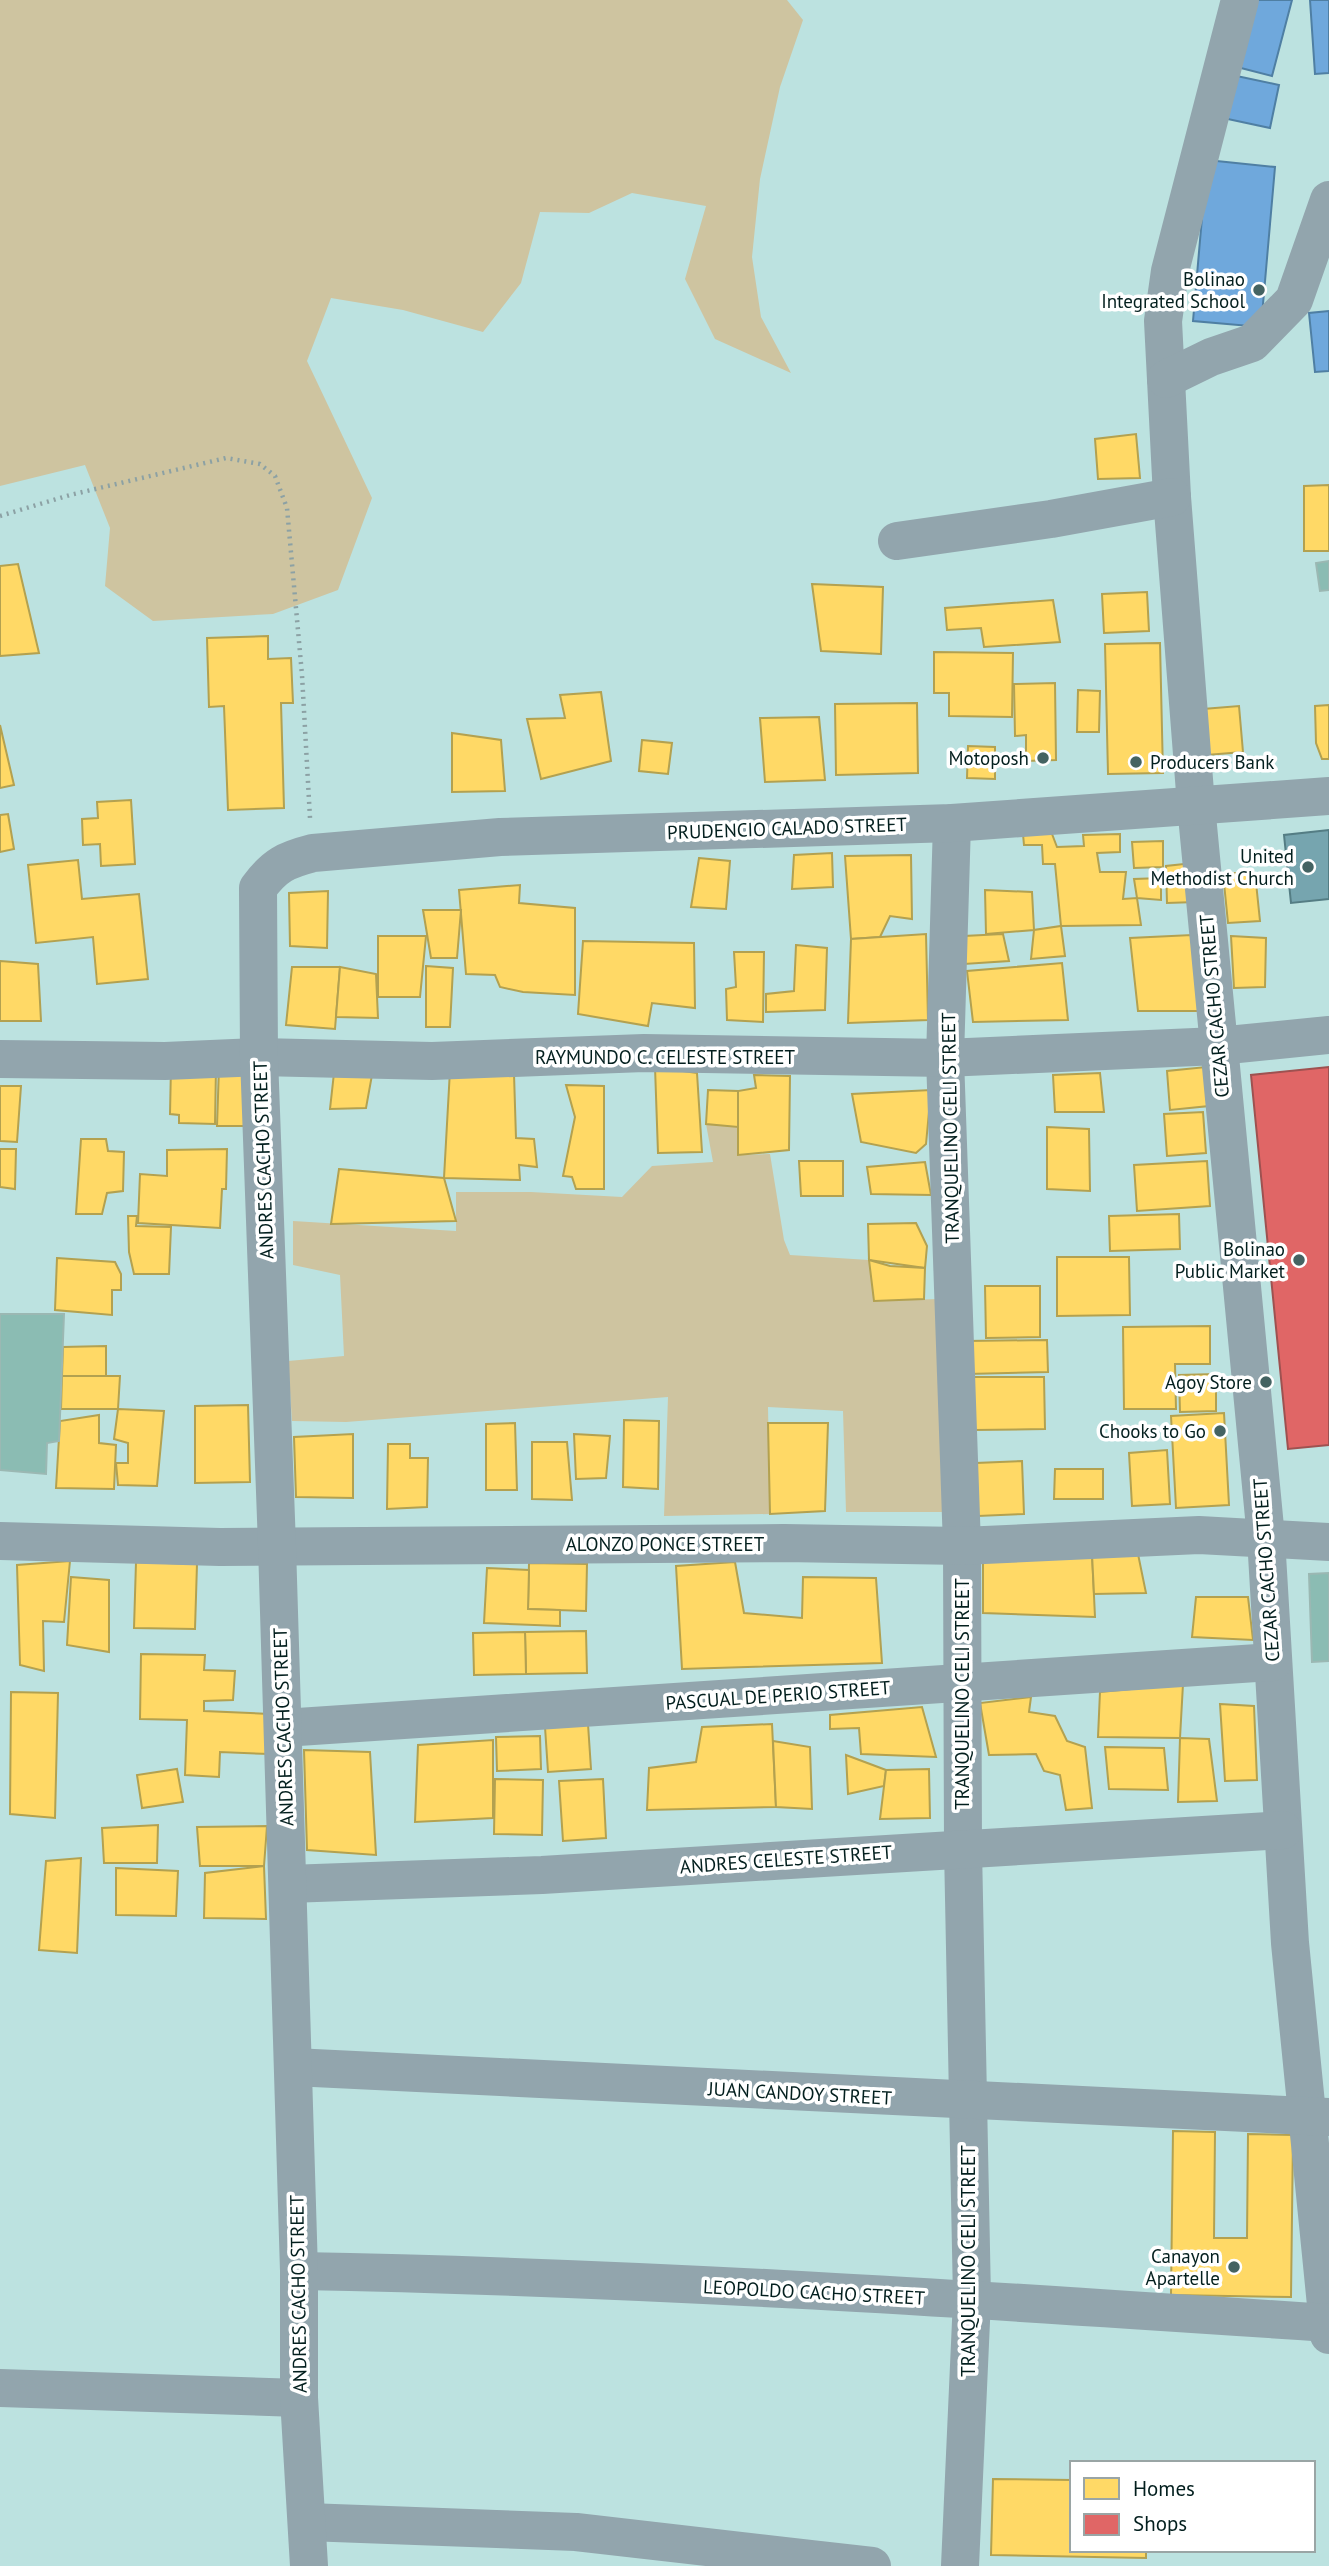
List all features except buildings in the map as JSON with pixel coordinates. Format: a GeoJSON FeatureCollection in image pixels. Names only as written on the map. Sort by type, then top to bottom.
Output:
{"type":"FeatureCollection","features":[{"type":"Feature","properties":{"kind":"street","name":"CEZAR CACHO STREET"},"geometry":{"type":"LineString","coordinates":[[1240,0],[1170,271],[1163,321],[1172,496],[1196,805],[1266,1538],[1290,1943],[1318,2116],[1328,2329]]}},
{"type":"Feature","properties":{"kind":"street"},"geometry":{"type":"LineString","coordinates":[[1166,379],[1211,357],[1252,343],[1294,300],[1329,200]]}},
{"type":"Feature","properties":{"kind":"street"},"geometry":{"type":"LineString","coordinates":[[897,541],[1051,519],[1172,496]]}},
{"type":"Feature","properties":{"kind":"street","name":"PRUDENCIO CALADO STREET"},"geometry":{"type":"LineString","coordinates":[[258,888],[270,873],[288,859],[313,853],[500,837],[952,823],[1329,796]]}},
{"type":"Feature","properties":{"kind":"street","name":"TRANQUELINO CELI STREET"},"geometry":{"type":"LineString","coordinates":[[952,823],[945,1058],[962,1546],[962,1848],[971,2300],[960,2566]]}},
{"type":"Feature","properties":{"kind":"street","name":"ANDRES CACHO STREET"},"geometry":{"type":"LineString","coordinates":[[258,888],[259,1057],[288,1884],[299,2271],[299,2398],[309,2566]]}},
{"type":"Feature","properties":{"kind":"street","name":"RAYMUNDO C. CELESTE STREET"},"geometry":{"type":"LineString","coordinates":[[0,1059],[165,1062],[259,1057],[432,1061],[644,1053],[945,1058],[1218,1046],[1329,1035]]}},
{"type":"Feature","properties":{"kind":"street","name":"ALONZO PONCE STREET"},"geometry":{"type":"LineString","coordinates":[[0,1541],[277,1546],[784,1543],[962,1546],[1199,1535],[1329,1542]]}},
{"type":"Feature","properties":{"kind":"street","name":"PASCUAL DE PERIO STREET"},"geometry":{"type":"LineString","coordinates":[[283,1728],[1273,1662]]}},
{"type":"Feature","properties":{"kind":"street","name":"ANDRES CELESTE STREET"},"geometry":{"type":"LineString","coordinates":[[288,1884],[542,1875],[1283,1830]]}},
{"type":"Feature","properties":{"kind":"street","name":"JUAN CANDOY STREET"},"geometry":{"type":"LineString","coordinates":[[293,2067],[1318,2116]]}},
{"type":"Feature","properties":{"kind":"street","name":"LEOPOLDO CACHO STREET"},"geometry":{"type":"LineString","coordinates":[[299,2271],[455,2274],[971,2300],[1328,2329]]}},
{"type":"Feature","properties":{"kind":"street"},"geometry":{"type":"LineString","coordinates":[[0,2388],[299,2398]]}},
{"type":"Feature","properties":{"kind":"street"},"geometry":{"type":"LineString","coordinates":[[307,2522],[576,2532],[872,2566]]}},
{"type":"Feature","properties":{"kind":"path"},"geometry":{"type":"LineString","coordinates":[[0,516],[70,495],[226,458],[260,464],[275,477],[287,508],[302,675],[313,853]]}},
{"type":"Feature","properties":{"kind":"shaded area"},"geometry":{"type":"Polygon","coordinates":[[[0,0],[787,0],[803,20],[780,87],[760,179],[752,257],[761,317],[791,373],[715,339],[685,279],[706,206],[632,193],[589,213],[540,212],[521,283],[483,332],[403,310],[331,298],[307,361],[372,498],[338,590],[273,614],[153,621],[105,586],[110,528],[85,465],[0,486],[0,0]]]}},
{"type":"Feature","properties":{"kind":"shaded area"},"geometry":{"type":"Polygon","coordinates":[[[706,1124],[738,1127],[739,1155],[770,1154],[784,1240],[790,1255],[869,1260],[875,1301],[938,1299],[949,1512],[846,1512],[843,1411],[768,1407],[770,1514],[664,1516],[668,1397],[346,1422],[292,1421],[288,1361],[344,1356],[340,1275],[293,1265],[293,1221],[456,1231],[456,1192],[531,1192],[622,1197],[652,1166],[713,1162],[706,1124]]]}},
{"type":"Feature","properties":{"kind":"place","name":"Bolinao Integrated School"},"geometry":{"type":"Point","coordinates":[1259,290]}},
{"type":"Feature","properties":{"kind":"place","name":"Motoposh"},"geometry":{"type":"Point","coordinates":[1043,758]}},
{"type":"Feature","properties":{"kind":"place","name":"Producers Bank"},"geometry":{"type":"Point","coordinates":[1136,762]}},
{"type":"Feature","properties":{"kind":"place","name":"United Methodist Church"},"geometry":{"type":"Point","coordinates":[1308,867]}},
{"type":"Feature","properties":{"kind":"place","name":"Bolinao Public Market"},"geometry":{"type":"Point","coordinates":[1299,1260]}},
{"type":"Feature","properties":{"kind":"place","name":"Agoy Store"},"geometry":{"type":"Point","coordinates":[1266,1382]}},
{"type":"Feature","properties":{"kind":"place","name":"Chooks to Go"},"geometry":{"type":"Point","coordinates":[1220,1431]}},
{"type":"Feature","properties":{"kind":"place","name":"Canayon Apartelle"},"geometry":{"type":"Point","coordinates":[1234,2267]}}]}
